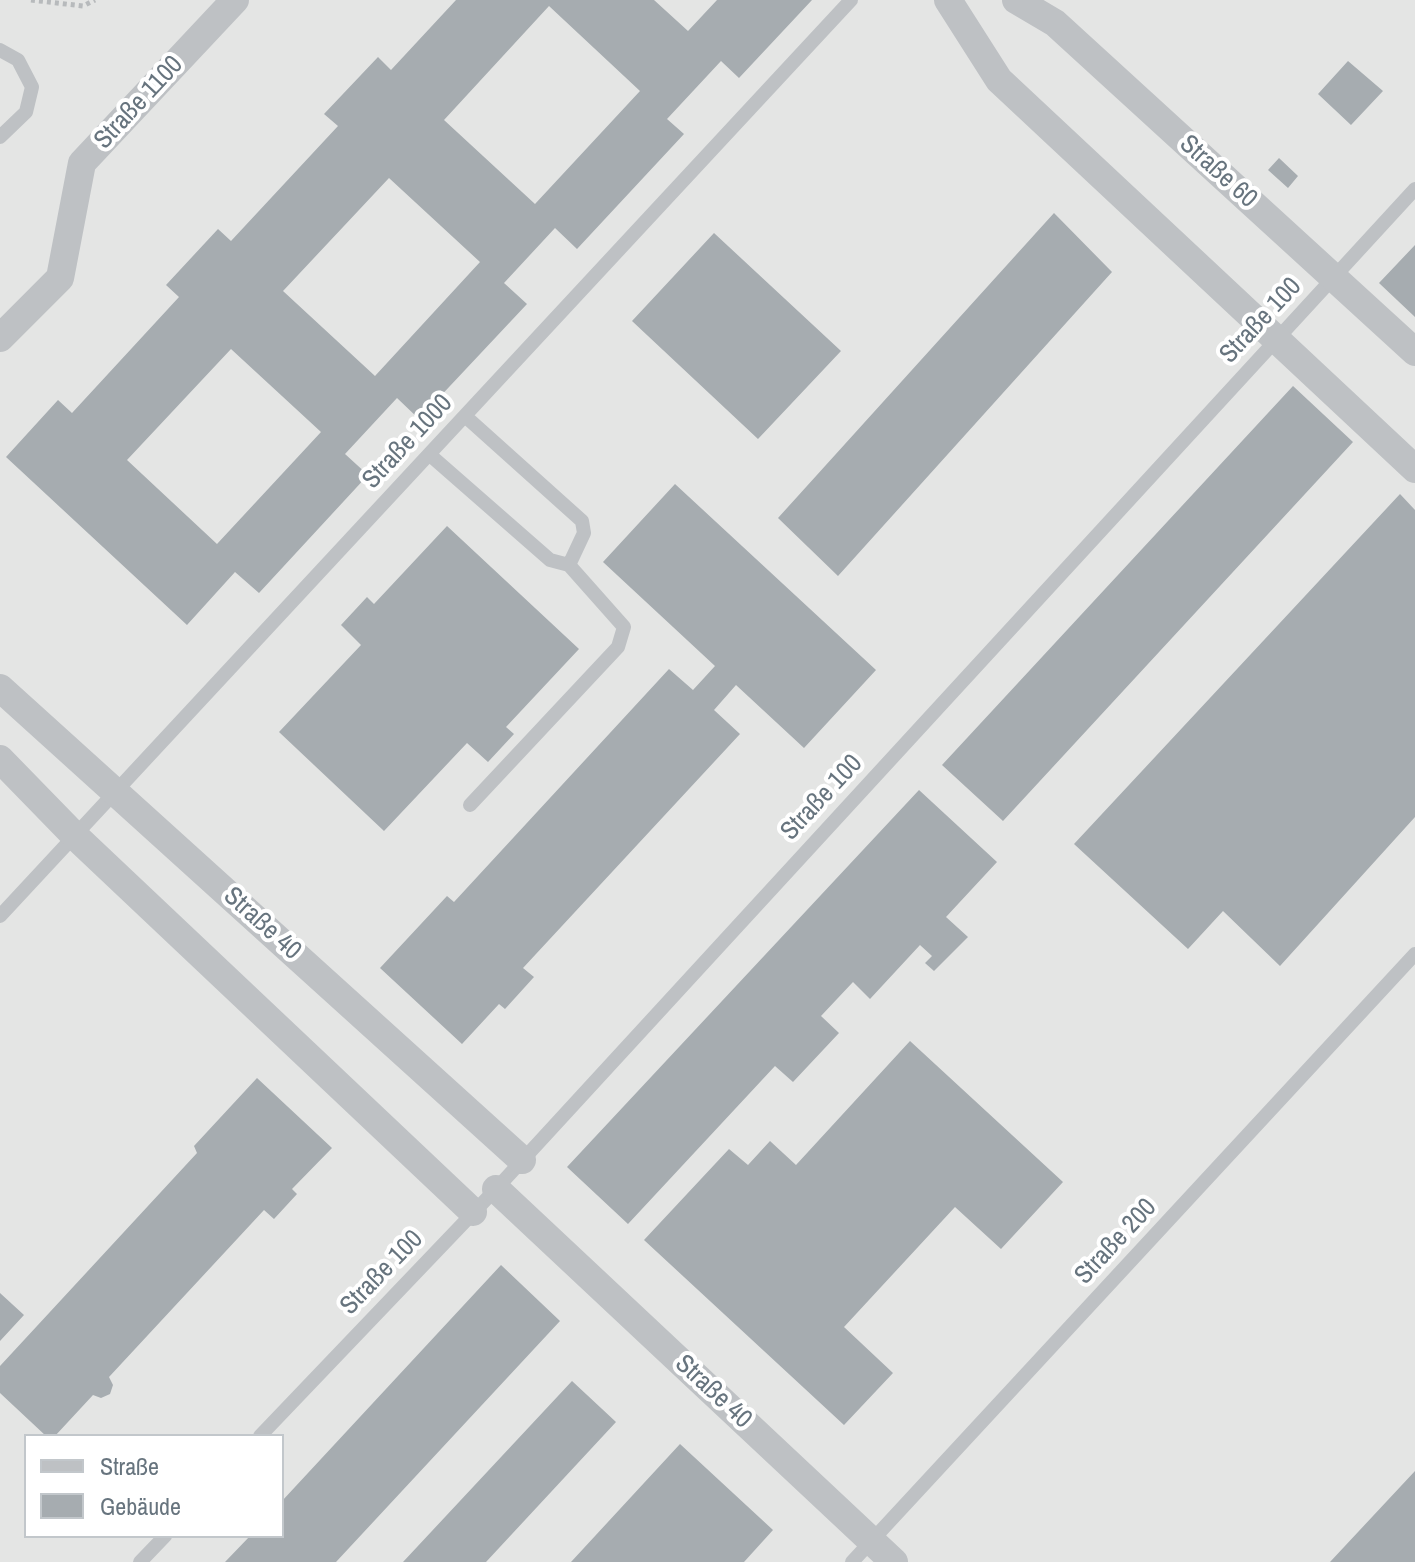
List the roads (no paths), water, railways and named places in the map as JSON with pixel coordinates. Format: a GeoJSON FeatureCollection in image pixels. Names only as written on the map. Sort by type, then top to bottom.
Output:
{"type":"FeatureCollection","features":[{"type":"Feature","properties":{"kind":"street","name":"Straße 1100"},"geometry":{"type":"LineString","coordinates":[[0,338],[60,278],[82,163],[235,0]]}},
{"type":"Feature","properties":{"kind":"street"},"geometry":{"type":"LineString","coordinates":[[948,0],[999,80],[1415,469]]}},
{"type":"Feature","properties":{"kind":"street","name":"Straße 60"},"geometry":{"type":"LineString","coordinates":[[1016,0],[1055,23],[1415,352]]}},
{"type":"Feature","properties":{"kind":"street","name":"Straße 40"},"geometry":{"type":"LineString","coordinates":[[3,698],[117,793],[522,1160]]}},
{"type":"Feature","properties":{"kind":"street"},"geometry":{"type":"LineString","coordinates":[[0,759],[75,836],[473,1212]]}},
{"type":"Feature","properties":{"kind":"street","name":"Straße 40"},"geometry":{"type":"LineString","coordinates":[[496,1189],[894,1562]]}},
{"type":"Feature","properties":{"kind":"lane","name":"Straße 1000"},"geometry":{"type":"LineString","coordinates":[[0,916],[851,0]]}},
{"type":"Feature","properties":{"kind":"lane"},"geometry":{"type":"LineString","coordinates":[[0,50],[18,60],[32,87],[26,112],[0,137]]}},
{"type":"Feature","properties":{"kind":"lane","name":"Straße 100"},"geometry":{"type":"LineString","coordinates":[[262,1434],[496,1189],[1415,189]]}},
{"type":"Feature","properties":{"kind":"lane"},"geometry":{"type":"LineString","coordinates":[[465,416],[582,521],[584,533],[569,565]]}},
{"type":"Feature","properties":{"kind":"lane"},"geometry":{"type":"LineString","coordinates":[[430,455],[550,560],[569,565],[624,627],[618,647],[470,805]]}},
{"type":"Feature","properties":{"kind":"lane","name":"Straße 200"},"geometry":{"type":"LineString","coordinates":[[852,1562],[1415,954]]}},
{"type":"Feature","properties":{"kind":"lane"},"geometry":{"type":"LineString","coordinates":[[140,1562],[163,1538]]}}]}
